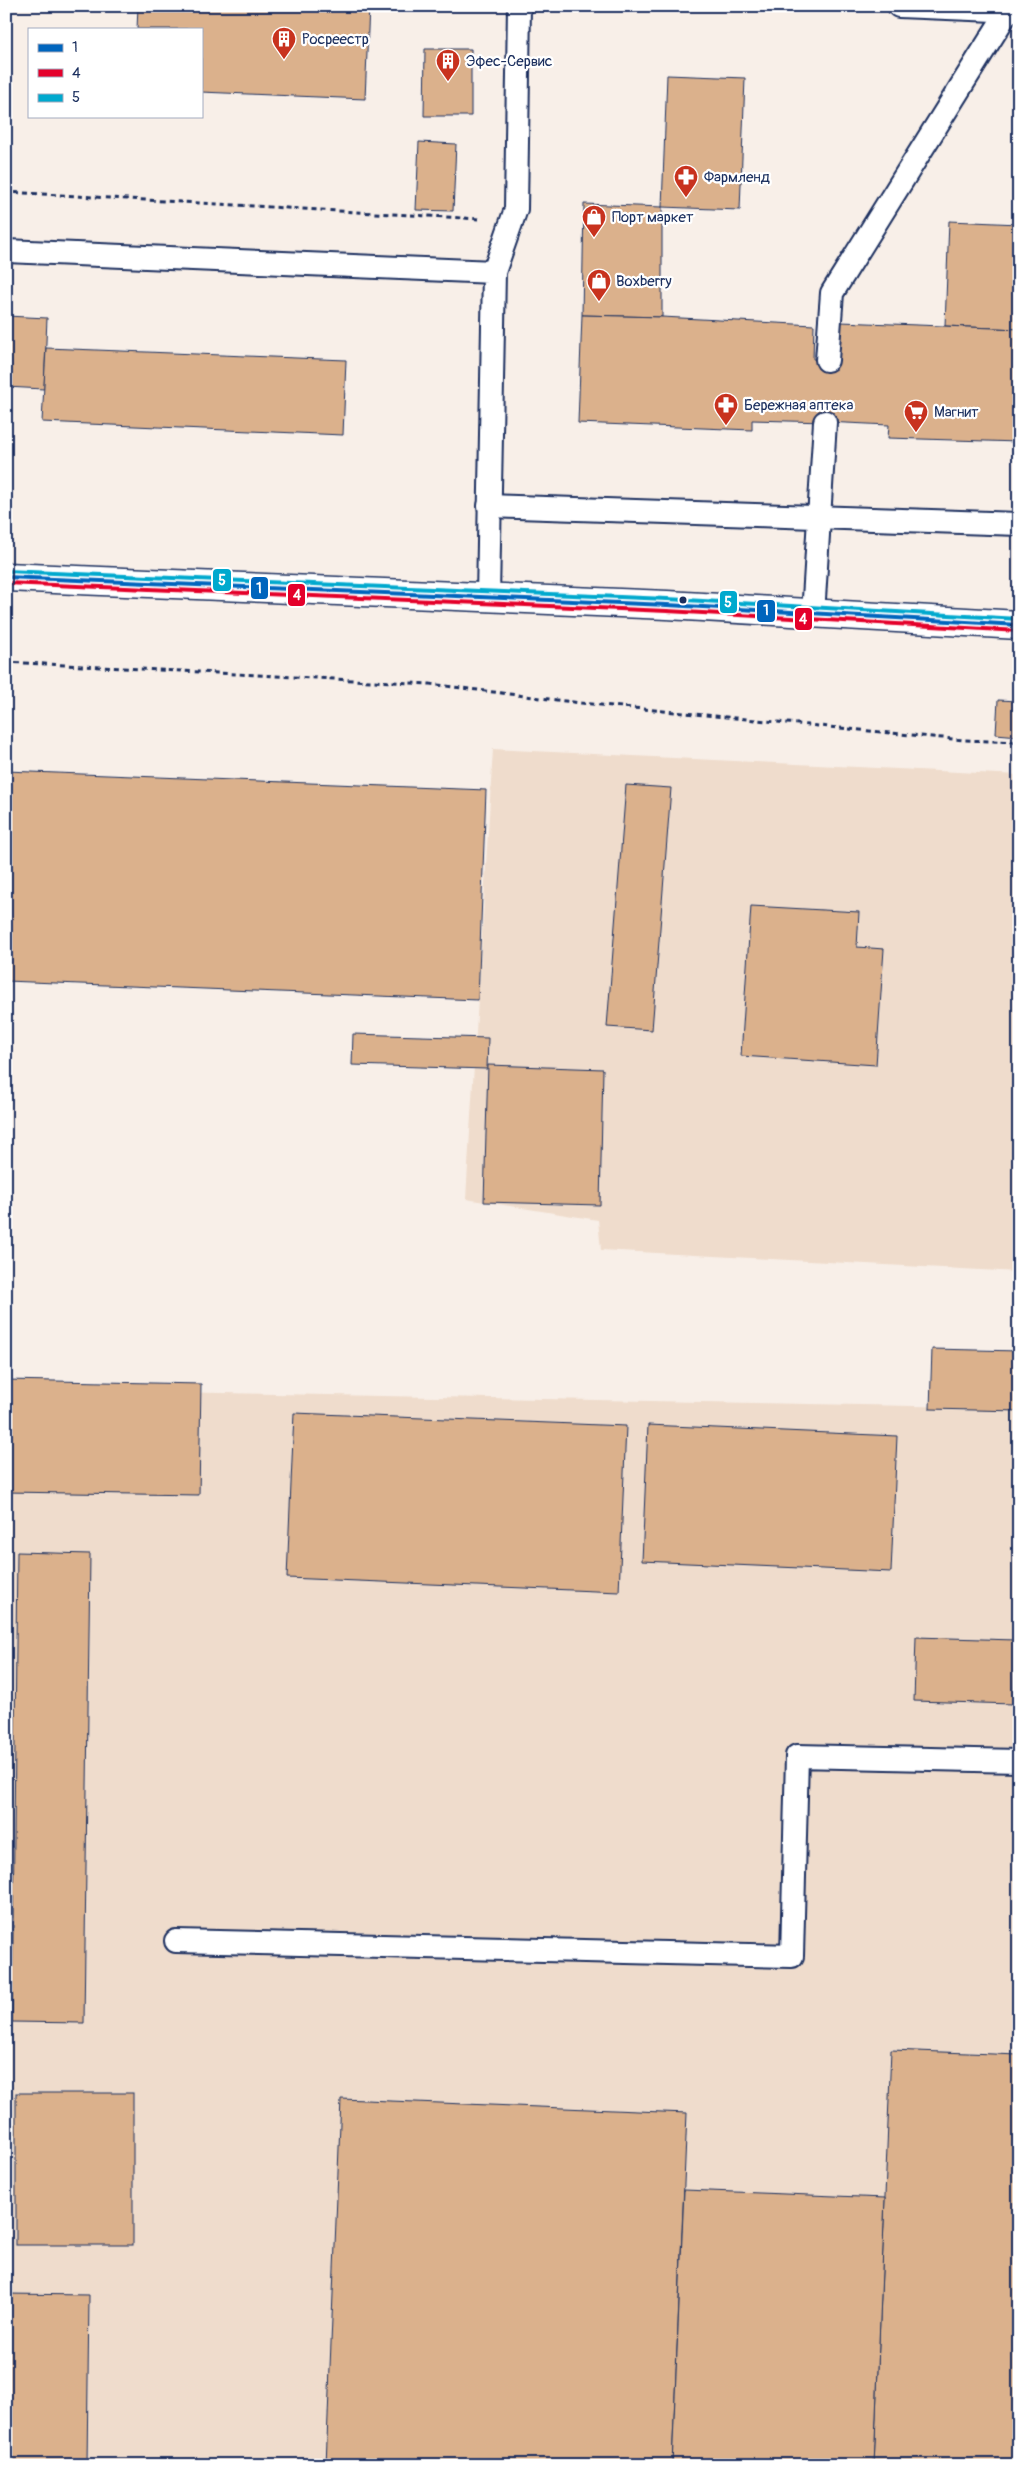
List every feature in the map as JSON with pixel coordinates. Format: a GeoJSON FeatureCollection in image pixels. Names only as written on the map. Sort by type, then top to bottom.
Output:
{"type":"FeatureCollection","features":[{"type":"Feature","properties":{"kind":"main road"},"geometry":{"type":"LineString","coordinates":[[6,577],[667,605],[812,615],[1019,625]]}},
{"type":"Feature","properties":{"kind":"lane"},"geometry":{"type":"LineString","coordinates":[[488,598],[494,272],[516,208],[519,6]]}},
{"type":"Feature","properties":{"kind":"lane"},"geometry":{"type":"LineString","coordinates":[[900,6],[1014,11]]}},
{"type":"Feature","properties":{"kind":"lane"},"geometry":{"type":"LineString","coordinates":[[827,360],[832,293],[1014,11]]}},
{"type":"Feature","properties":{"kind":"lane"},"geometry":{"type":"LineString","coordinates":[[6,251],[494,272]]}},
{"type":"Feature","properties":{"kind":"lane"},"geometry":{"type":"LineString","coordinates":[[812,615],[825,422]]}},
{"type":"Feature","properties":{"kind":"lane"},"geometry":{"type":"LineString","coordinates":[[489,506],[1019,524]]}},
{"type":"Feature","properties":{"kind":"lane"},"geometry":{"type":"LineString","coordinates":[[176,1941],[792,1956],[797,1756],[1019,1761]]}},
{"type":"Feature","properties":{"kind":"path"},"geometry":{"type":"LineString","coordinates":[[6,192],[511,221]]}},
{"type":"Feature","properties":{"kind":"path"},"geometry":{"type":"LineString","coordinates":[[6,662],[430,684],[590,704],[963,740],[1019,742]]}},
{"type":"Feature","properties":{"kind":"shaded area"},"geometry":{"type":"Polygon","coordinates":[[[493,749],[1019,775],[1019,1272],[601,1250],[598,1220],[466,1199],[493,749]]]}},
{"type":"Feature","properties":{"kind":"shaded area"},"geometry":{"type":"Polygon","coordinates":[[[6,1389],[1019,1408],[1019,2465],[6,2465],[6,1389]]]}},
{"type":"Feature","properties":{"kind":"building","name":"Росреестр"},"geometry":{"type":"Polygon","coordinates":[[[138,6],[369,6],[365,99],[202,92],[202,28],[137,28],[138,6]]]}},
{"type":"Feature","properties":{"kind":"building","name":"Эфес-Сервис"},"geometry":{"type":"Polygon","coordinates":[[[425,49],[471,49],[471,116],[424,116],[425,49]]]}},
{"type":"Feature","properties":{"kind":"building"},"geometry":{"type":"Polygon","coordinates":[[[667,75],[745,78],[740,210],[662,207],[667,75]]]}},
{"type":"Feature","properties":{"kind":"building"},"geometry":{"type":"Polygon","coordinates":[[[419,142],[456,144],[453,211],[416,210],[419,142]]]}},
{"type":"Feature","properties":{"kind":"building"},"geometry":{"type":"Polygon","coordinates":[[[584,204],[662,207],[662,317],[582,315],[584,204]]]}},
{"type":"Feature","properties":{"kind":"building"},"geometry":{"type":"Polygon","coordinates":[[[949,221],[1019,224],[1019,329],[945,326],[949,221]]]}},
{"type":"Feature","properties":{"kind":"building"},"geometry":{"type":"Polygon","coordinates":[[[582,315],[814,325],[813,359],[827,360],[839,360],[841,322],[1019,329],[1019,442],[888,438],[889,425],[825,422],[752,420],[752,430],[578,423],[582,315]]]}},
{"type":"Feature","properties":{"kind":"building"},"geometry":{"type":"Polygon","coordinates":[[[6,316],[47,318],[44,389],[6,387],[6,316]]]}},
{"type":"Feature","properties":{"kind":"building"},"geometry":{"type":"Polygon","coordinates":[[[46,348],[346,360],[343,435],[42,422],[46,348]]]}},
{"type":"Feature","properties":{"kind":"building"},"geometry":{"type":"Polygon","coordinates":[[[998,700],[1019,701],[1019,736],[996,734],[998,700]]]}},
{"type":"Feature","properties":{"kind":"building"},"geometry":{"type":"Polygon","coordinates":[[[6,771],[486,790],[478,1000],[6,981],[6,771]]]}},
{"type":"Feature","properties":{"kind":"building"},"geometry":{"type":"Polygon","coordinates":[[[626,785],[671,788],[652,1030],[607,1027],[626,785]]]}},
{"type":"Feature","properties":{"kind":"building"},"geometry":{"type":"Polygon","coordinates":[[[751,906],[859,912],[857,947],[884,949],[876,1065],[741,1056],[751,906]]]}},
{"type":"Feature","properties":{"kind":"building"},"geometry":{"type":"Polygon","coordinates":[[[353,1034],[488,1038],[487,1069],[352,1065],[353,1034]]]}},
{"type":"Feature","properties":{"kind":"building"},"geometry":{"type":"Polygon","coordinates":[[[488,1065],[603,1069],[600,1205],[484,1202],[488,1065]]]}},
{"type":"Feature","properties":{"kind":"building"},"geometry":{"type":"Polygon","coordinates":[[[932,1349],[1019,1351],[1019,1411],[930,1409],[932,1349]]]}},
{"type":"Feature","properties":{"kind":"building"},"geometry":{"type":"Polygon","coordinates":[[[6,1380],[201,1384],[199,1495],[6,1492],[6,1380]]]}},
{"type":"Feature","properties":{"kind":"building"},"geometry":{"type":"Polygon","coordinates":[[[294,1413],[626,1426],[619,1592],[287,1578],[294,1413]]]}},
{"type":"Feature","properties":{"kind":"building"},"geometry":{"type":"Polygon","coordinates":[[[648,1425],[897,1436],[891,1572],[642,1561],[648,1425]]]}},
{"type":"Feature","properties":{"kind":"building"},"geometry":{"type":"Polygon","coordinates":[[[17,1552],[90,1554],[84,2023],[12,2022],[17,1552]]]}},
{"type":"Feature","properties":{"kind":"building"},"geometry":{"type":"Polygon","coordinates":[[[916,1637],[1015,1640],[1013,1704],[914,1701],[916,1637]]]}},
{"type":"Feature","properties":{"kind":"building"},"geometry":{"type":"Polygon","coordinates":[[[891,2050],[1019,2055],[1019,2465],[874,2465],[891,2050]]]}},
{"type":"Feature","properties":{"kind":"building"},"geometry":{"type":"Polygon","coordinates":[[[16,2093],[133,2093],[133,2245],[16,2245],[16,2093]]]}},
{"type":"Feature","properties":{"kind":"building"},"geometry":{"type":"Polygon","coordinates":[[[341,2099],[687,2113],[672,2465],[326,2465],[341,2099]]]}},
{"type":"Feature","properties":{"kind":"building"},"geometry":{"type":"Polygon","coordinates":[[[684,2190],[885,2198],[874,2465],[672,2465],[684,2190]]]}},
{"type":"Feature","properties":{"kind":"building"},"geometry":{"type":"Polygon","coordinates":[[[6,2294],[89,2295],[87,2465],[6,2465],[6,2294]]]}},
{"type":"Feature","properties":{"kind":"transit line","name":"5"},"geometry":{"type":"LineString","coordinates":[[6,571],[667,599],[1019,619]]}},
{"type":"Feature","properties":{"kind":"transit line","name":"1"},"geometry":{"type":"LineString","coordinates":[[6,577],[667,605],[1019,625]]}},
{"type":"Feature","properties":{"kind":"transit line","name":"4"},"geometry":{"type":"LineString","coordinates":[[6,583],[667,611],[1019,631]]}},
{"type":"Feature","properties":{"kind":"place","name":"Росреестр"},"geometry":{"type":"Point","coordinates":[284,60]}},
{"type":"Feature","properties":{"kind":"place","name":"Эфес-Сервис"},"geometry":{"type":"Point","coordinates":[448,82]}},
{"type":"Feature","properties":{"kind":"place","name":"Фармленд"},"geometry":{"type":"Point","coordinates":[686,198]}},
{"type":"Feature","properties":{"kind":"place","name":"Порт маркет"},"geometry":{"type":"Point","coordinates":[594,238]}},
{"type":"Feature","properties":{"kind":"place","name":"Boxberry"},"geometry":{"type":"Point","coordinates":[599,302]}},
{"type":"Feature","properties":{"kind":"place","name":"Бережная аптека"},"geometry":{"type":"Point","coordinates":[726,426]}},
{"type":"Feature","properties":{"kind":"place","name":"Магнит"},"geometry":{"type":"Point","coordinates":[916,433]}}]}
